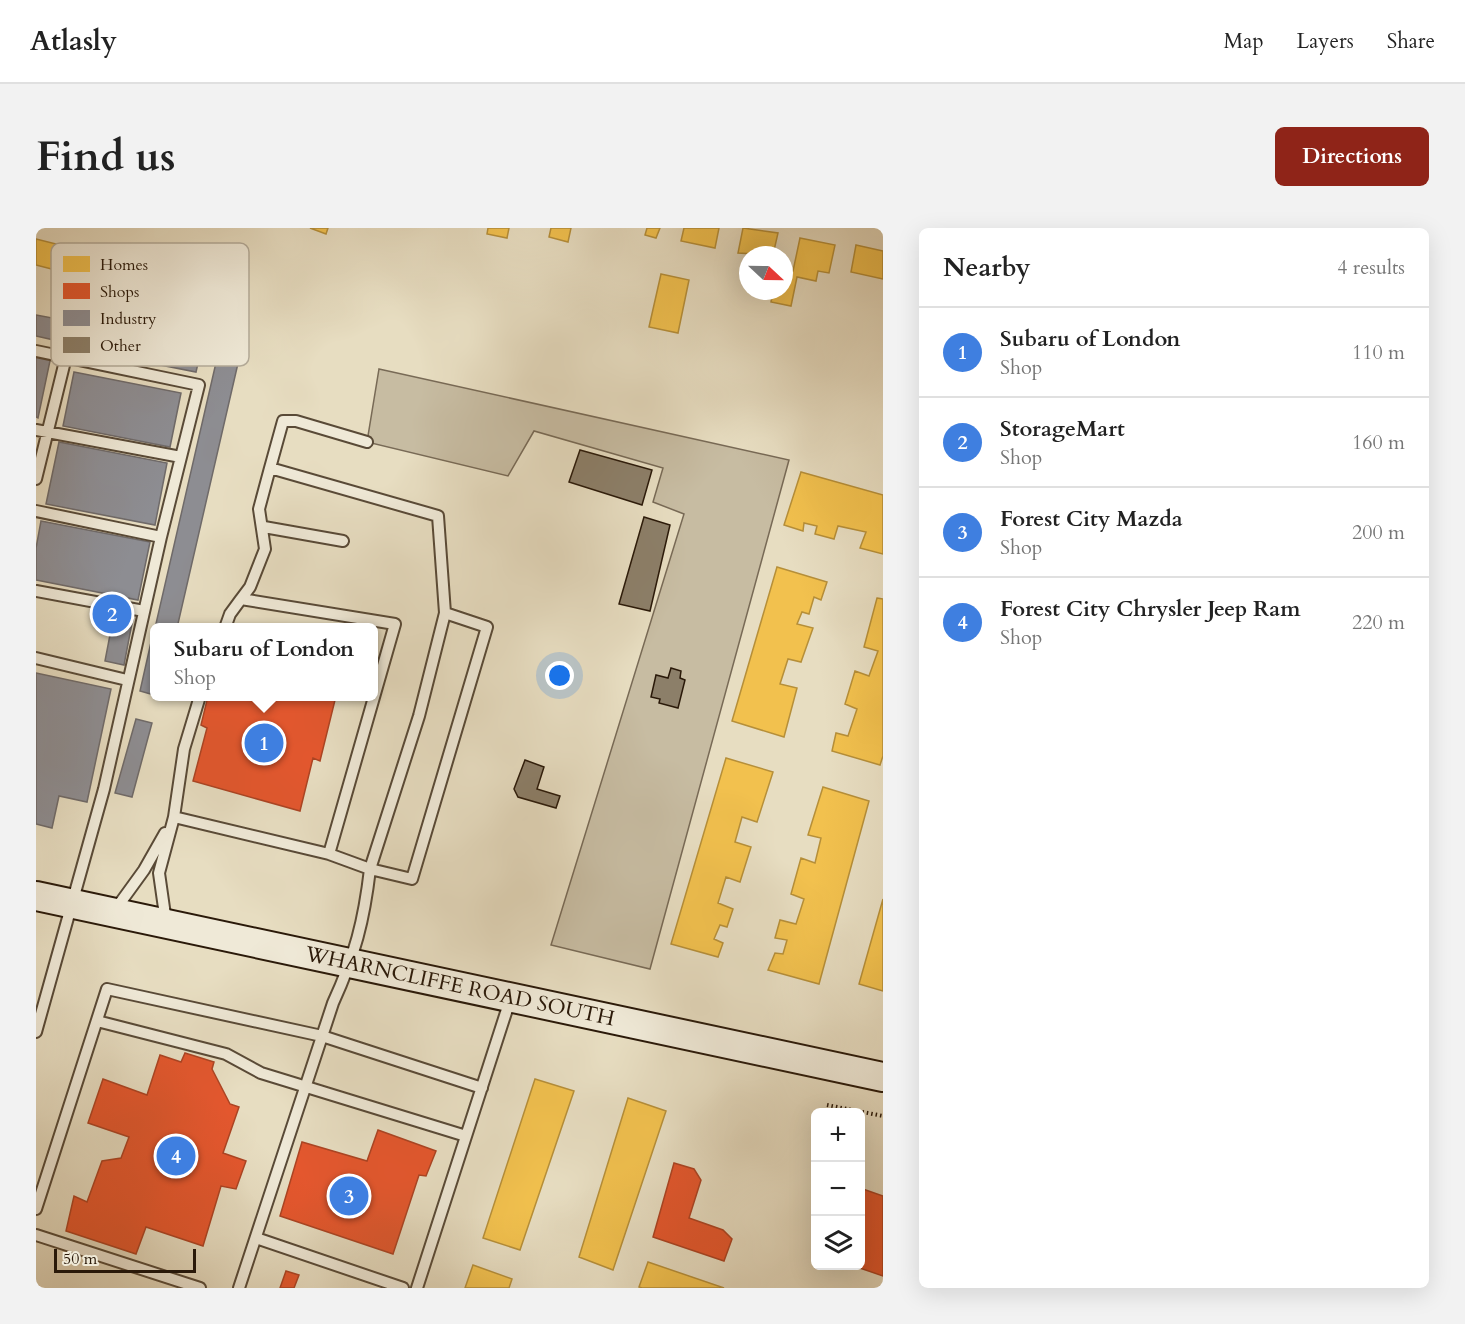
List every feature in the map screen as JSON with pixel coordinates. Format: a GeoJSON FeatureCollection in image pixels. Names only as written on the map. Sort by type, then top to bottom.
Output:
{"type":"FeatureCollection","features":[{"type":"Feature","properties":{"kind":"main road","name":"WHARNCLIFFE ROAD SOUTH"},"geometry":{"type":"LineString","coordinates":[[36,896],[883,1077]]}},
{"type":"Feature","properties":{"kind":"lane"},"geometry":{"type":"LineString","coordinates":[[36,351],[51,354]]}},
{"type":"Feature","properties":{"kind":"lane"},"geometry":{"type":"LineString","coordinates":[[36,479],[64,366]]}},
{"type":"Feature","properties":{"kind":"lane"},"geometry":{"type":"LineString","coordinates":[[36,1032],[41,999],[72,903],[104,789],[161,537],[200,386],[108,366]]}},
{"type":"Feature","properties":{"kind":"lane"},"geometry":{"type":"LineString","coordinates":[[227,623],[230,614],[250,586],[265,549],[264,527],[259,509],[283,421],[296,421],[367,442]]}},
{"type":"Feature","properties":{"kind":"lane"},"geometry":{"type":"LineString","coordinates":[[36,430],[181,457]]}},
{"type":"Feature","properties":{"kind":"lane"},"geometry":{"type":"LineString","coordinates":[[239,1288],[322,1036],[351,963],[365,918],[370,869],[419,716],[445,613],[438,516],[270,468]]}},
{"type":"Feature","properties":{"kind":"lane"},"geometry":{"type":"LineString","coordinates":[[36,511],[161,537]]}},
{"type":"Feature","properties":{"kind":"lane"},"geometry":{"type":"LineString","coordinates":[[264,527],[343,541]]}},
{"type":"Feature","properties":{"kind":"lane"},"geometry":{"type":"LineString","coordinates":[[36,591],[144,611]]}},
{"type":"Feature","properties":{"kind":"lane"},"geometry":{"type":"LineString","coordinates":[[241,599],[395,624],[378,674]]}},
{"type":"Feature","properties":{"kind":"lane"},"geometry":{"type":"LineString","coordinates":[[174,817],[329,854],[370,869],[412,879],[487,627],[445,613]]}},
{"type":"Feature","properties":{"kind":"lane"},"geometry":{"type":"LineString","coordinates":[[36,658],[127,680]]}},
{"type":"Feature","properties":{"kind":"lane"},"geometry":{"type":"LineString","coordinates":[[166,922],[159,873],[174,817],[184,749],[198,701]]}},
{"type":"Feature","properties":{"kind":"lane"},"geometry":{"type":"LineString","coordinates":[[329,854],[370,701]]}},
{"type":"Feature","properties":{"kind":"lane"},"geometry":{"type":"LineString","coordinates":[[113,912],[144,870],[174,817]]}},
{"type":"Feature","properties":{"kind":"lane"},"geometry":{"type":"LineString","coordinates":[[36,1209],[107,989],[322,1036],[482,1088]]}},
{"type":"Feature","properties":{"kind":"lane"},"geometry":{"type":"LineString","coordinates":[[417,1288],[511,997]]}},
{"type":"Feature","properties":{"kind":"lane"},"geometry":{"type":"LineString","coordinates":[[97,1021],[226,1054],[261,1073],[466,1136]]}},
{"type":"Feature","properties":{"kind":"lane"},"geometry":{"type":"LineString","coordinates":[[36,1235],[200,1288]]}},
{"type":"Feature","properties":{"kind":"lane"},"geometry":{"type":"LineString","coordinates":[[256,1238],[403,1288]]}},
{"type":"Feature","properties":{"kind":"path"},"geometry":{"type":"LineString","coordinates":[[826,1105],[883,1116]]}},
{"type":"Feature","properties":{"kind":"shaded area"},"geometry":{"type":"Polygon","coordinates":[[[379,369],[789,460],[650,969],[551,945],[684,514],[653,502],[663,468],[534,431],[508,476],[367,442],[379,369]]]}},
{"type":"Feature","properties":{"kind":"building: Homes"},"geometry":{"type":"Polygon","coordinates":[[[310,228],[328,228],[326,234],[310,228]]]}},
{"type":"Feature","properties":{"kind":"building: Homes"},"geometry":{"type":"Polygon","coordinates":[[[488,228],[509,228],[507,238],[487,234],[488,228]]]}},
{"type":"Feature","properties":{"kind":"building: Homes"},"geometry":{"type":"Polygon","coordinates":[[[551,228],[571,228],[568,242],[549,237],[551,228]]]}},
{"type":"Feature","properties":{"kind":"building: Homes"},"geometry":{"type":"Polygon","coordinates":[[[647,228],[660,228],[656,238],[645,235],[647,228]]]}},
{"type":"Feature","properties":{"kind":"building: Homes"},"geometry":{"type":"Polygon","coordinates":[[[684,228],[719,228],[715,248],[681,241],[684,228]]]}},
{"type":"Feature","properties":{"kind":"building: Homes"},"geometry":{"type":"Polygon","coordinates":[[[743,228],[778,233],[775,246],[739,246],[743,228]]]}},
{"type":"Feature","properties":{"kind":"building: Homes"},"geometry":{"type":"Polygon","coordinates":[[[800,238],[835,245],[829,273],[818,271],[816,281],[797,277],[793,296],[793,271],[800,238]]]}},
{"type":"Feature","properties":{"kind":"building: Homes"},"geometry":{"type":"Polygon","coordinates":[[[36,239],[52,243],[51,269],[36,265],[36,239]]]}},
{"type":"Feature","properties":{"kind":"building: Homes"},"geometry":{"type":"Polygon","coordinates":[[[856,245],[883,251],[883,279],[851,272],[856,245]]]}},
{"type":"Feature","properties":{"kind":"building: Homes"},"geometry":{"type":"Polygon","coordinates":[[[661,274],[689,280],[678,333],[649,327],[661,274]]]}},
{"type":"Feature","properties":{"kind":"building: Homes"},"geometry":{"type":"Polygon","coordinates":[[[771,300],[792,300],[791,306],[771,302],[771,300]]]}},
{"type":"Feature","properties":{"kind":"building: Homes"},"geometry":{"type":"Polygon","coordinates":[[[801,472],[883,495],[883,554],[860,548],[866,532],[838,526],[834,539],[815,534],[817,526],[804,523],[803,531],[784,525],[801,472]]]}},
{"type":"Feature","properties":{"kind":"building: Homes"},"geometry":{"type":"Polygon","coordinates":[[[777,567],[827,582],[821,600],[814,597],[809,614],[802,612],[797,624],[813,628],[801,662],[788,659],[780,684],[797,688],[784,737],[732,721],[777,567]]]}},
{"type":"Feature","properties":{"kind":"building: Homes"},"geometry":{"type":"Polygon","coordinates":[[[877,598],[883,599],[883,756],[880,765],[832,751],[836,733],[848,736],[857,709],[845,704],[855,671],[869,676],[878,651],[864,647],[877,598]]]}},
{"type":"Feature","properties":{"kind":"building: Homes"},"geometry":{"type":"Polygon","coordinates":[[[726,758],[773,772],[757,822],[742,817],[735,842],[751,847],[740,882],[726,877],[718,903],[733,909],[727,927],[720,925],[714,939],[723,943],[718,957],[671,944],[726,758]]]}},
{"type":"Feature","properties":{"kind":"building: Homes"},"geometry":{"type":"Polygon","coordinates":[[[823,787],[869,801],[819,984],[768,970],[775,953],[783,954],[787,940],[775,938],[780,920],[796,924],[804,899],[791,894],[801,858],[815,863],[821,838],[808,835],[823,787]]]}},
{"type":"Feature","properties":{"kind":"building: Homes"},"geometry":{"type":"Polygon","coordinates":[[[883,899],[883,991],[859,984],[883,899]]]}},
{"type":"Feature","properties":{"kind":"building: Homes"},"geometry":{"type":"Polygon","coordinates":[[[535,1079],[574,1091],[520,1250],[483,1238],[535,1079]]]}},
{"type":"Feature","properties":{"kind":"building: Homes"},"geometry":{"type":"Polygon","coordinates":[[[628,1098],[666,1111],[613,1270],[579,1257],[628,1098]]]}},
{"type":"Feature","properties":{"kind":"building: Homes"},"geometry":{"type":"Polygon","coordinates":[[[648,1262],[724,1288],[639,1287],[648,1262]]]}},
{"type":"Feature","properties":{"kind":"building: Homes"},"geometry":{"type":"Polygon","coordinates":[[[473,1265],[512,1279],[509,1288],[465,1288],[473,1265]]]}},
{"type":"Feature","properties":{"kind":"building: Shops"},"geometry":{"type":"Polygon","coordinates":[[[207,701],[335,701],[320,761],[313,758],[300,811],[193,781],[207,728],[201,725],[207,701]]]}},
{"type":"Feature","properties":{"kind":"building: Shops"},"geometry":{"type":"Polygon","coordinates":[[[185,1053],[214,1062],[212,1069],[230,1104],[239,1107],[223,1153],[246,1161],[236,1189],[221,1186],[203,1246],[146,1227],[136,1254],[66,1231],[74,1196],[87,1202],[102,1161],[121,1158],[129,1137],[88,1123],[103,1079],[147,1095],[160,1055],[181,1062],[185,1053]]]}},
{"type":"Feature","properties":{"kind":"building: Shops"},"geometry":{"type":"Polygon","coordinates":[[[378,1130],[436,1151],[426,1176],[419,1175],[393,1254],[280,1216],[302,1142],[367,1161],[378,1130]]]}},
{"type":"Feature","properties":{"kind":"building: Shops"},"geometry":{"type":"Polygon","coordinates":[[[674,1163],[694,1169],[701,1180],[689,1218],[723,1230],[732,1239],[724,1261],[653,1237],[674,1163]]]}},
{"type":"Feature","properties":{"kind":"building: Shops"},"geometry":{"type":"Polygon","coordinates":[[[865,1190],[883,1196],[883,1276],[865,1270],[865,1190]]]}},
{"type":"Feature","properties":{"kind":"building: Shops"},"geometry":{"type":"Polygon","coordinates":[[[286,1271],[299,1275],[294,1288],[280,1288],[286,1271]]]}},
{"type":"Feature","properties":{"kind":"building: Industry"},"geometry":{"type":"Polygon","coordinates":[[[36,315],[51,318],[51,339],[36,336],[36,315]]]}},
{"type":"Feature","properties":{"kind":"building: Industry"},"geometry":{"type":"Polygon","coordinates":[[[36,353],[51,356],[38,418],[36,417],[36,353]]]}},
{"type":"Feature","properties":{"kind":"building: Industry"},"geometry":{"type":"Polygon","coordinates":[[[165,366],[197,366],[196,372],[165,366]]]}},
{"type":"Feature","properties":{"kind":"building: Industry"},"geometry":{"type":"Polygon","coordinates":[[[215,366],[237,366],[178,623],[156,623],[215,366]]]}},
{"type":"Feature","properties":{"kind":"building: Industry"},"geometry":{"type":"Polygon","coordinates":[[[74,372],[181,393],[170,447],[63,426],[74,372]]]}},
{"type":"Feature","properties":{"kind":"building: Industry"},"geometry":{"type":"Polygon","coordinates":[[[59,442],[167,463],[155,525],[46,504],[59,442]]]}},
{"type":"Feature","properties":{"kind":"building: Industry"},"geometry":{"type":"Polygon","coordinates":[[[41,521],[150,542],[138,600],[36,580],[36,548],[41,521]]]}},
{"type":"Feature","properties":{"kind":"building: Industry"},"geometry":{"type":"Polygon","coordinates":[[[114,614],[133,618],[124,665],[105,661],[114,614]]]}},
{"type":"Feature","properties":{"kind":"building: Industry"},"geometry":{"type":"Polygon","coordinates":[[[150,647],[150,694],[140,691],[150,647]]]}},
{"type":"Feature","properties":{"kind":"building: Industry"},"geometry":{"type":"Polygon","coordinates":[[[36,673],[111,689],[87,802],[59,796],[52,828],[36,824],[36,673]]]}},
{"type":"Feature","properties":{"kind":"building: Industry"},"geometry":{"type":"Polygon","coordinates":[[[136,719],[152,723],[132,797],[115,793],[136,719]]]}},
{"type":"Feature","properties":{"kind":"building: Other"},"geometry":{"type":"Polygon","coordinates":[[[580,450],[652,470],[642,505],[569,482],[580,450]]]}},
{"type":"Feature","properties":{"kind":"building: Other"},"geometry":{"type":"Polygon","coordinates":[[[644,517],[670,525],[650,611],[619,604],[644,517]]]}},
{"type":"Feature","properties":{"kind":"building: Other"},"geometry":{"type":"Polygon","coordinates":[[[671,668],[681,671],[680,678],[685,680],[678,708],[659,703],[660,699],[651,697],[656,675],[668,678],[671,668]]]}},
{"type":"Feature","properties":{"kind":"building: Other"},"geometry":{"type":"Polygon","coordinates":[[[525,760],[544,767],[537,789],[560,796],[556,808],[518,797],[514,789],[525,760]]]}},
{"type":"Feature","properties":{"kind":"place","name":"StorageMart"},"geometry":{"type":"Point","coordinates":[112,614]}},
{"type":"Feature","properties":{"kind":"place","name":"Subaru of London"},"geometry":{"type":"Point","coordinates":[264,743]}},
{"type":"Feature","properties":{"kind":"place","name":"Forest City Chrysler Jeep Ram"},"geometry":{"type":"Point","coordinates":[176,1156]}},
{"type":"Feature","properties":{"kind":"place","name":"Forest City Mazda"},"geometry":{"type":"Point","coordinates":[349,1196]}}]}
